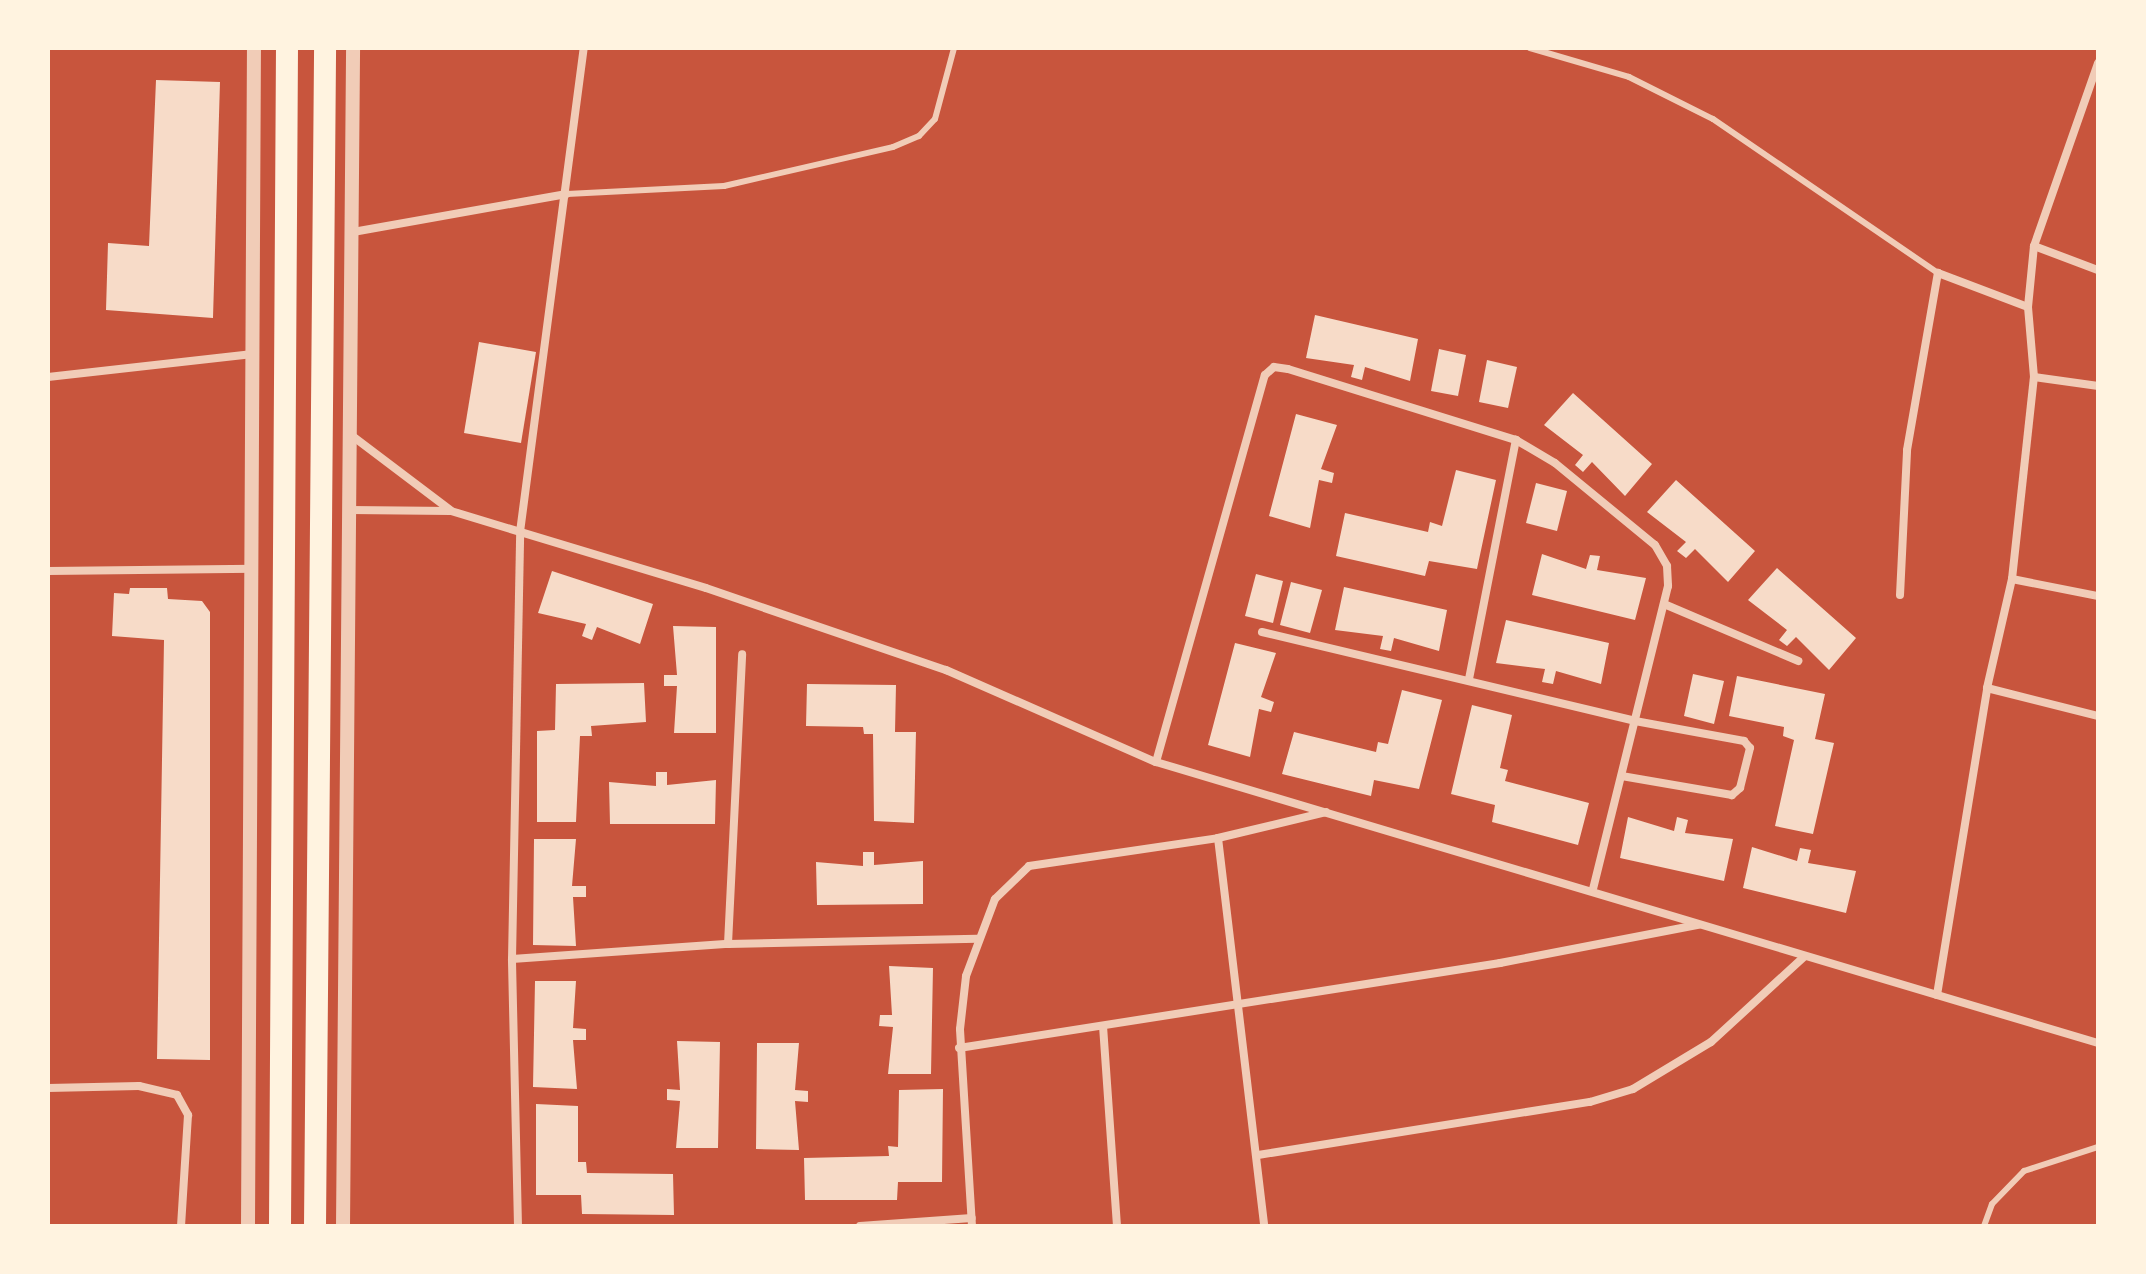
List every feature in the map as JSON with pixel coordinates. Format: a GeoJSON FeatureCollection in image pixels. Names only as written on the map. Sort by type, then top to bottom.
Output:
{"type":"FeatureCollection","features":[{"type":"Feature","properties":{"kind":"highway"},"geometry":{"type":"LineString","coordinates":[[280,1226],[287,48]]}},
{"type":"Feature","properties":{"kind":"highway"},"geometry":{"type":"LineString","coordinates":[[315,1226],[325,48]]}},
{"type":"Feature","properties":{"kind":"street"},"geometry":{"type":"LineString","coordinates":[[248,1226],[254,569],[254,48]]}},
{"type":"Feature","properties":{"kind":"street"},"geometry":{"type":"LineString","coordinates":[[343,1226],[353,48]]}},
{"type":"Feature","properties":{"kind":"street"},"geometry":{"type":"LineString","coordinates":[[518,1226],[512,959],[520,532],[584,48]]}},
{"type":"Feature","properties":{"kind":"street"},"geometry":{"type":"LineString","coordinates":[[1937,995],[1987,688],[2012,579],[2034,377],[2028,307],[2034,246],[2094,82],[2098,63]]}},
{"type":"Feature","properties":{"kind":"street"},"geometry":{"type":"LineString","coordinates":[[353,232],[567,194]]}},
{"type":"Feature","properties":{"kind":"street"},"geometry":{"type":"LineString","coordinates":[[2034,246],[2098,270]]}},
{"type":"Feature","properties":{"kind":"street"},"geometry":{"type":"LineString","coordinates":[[1900,595],[1907,450],[1938,273],[2028,307]]}},
{"type":"Feature","properties":{"kind":"street"},"geometry":{"type":"LineString","coordinates":[[48,377],[254,354]]}},
{"type":"Feature","properties":{"kind":"street"},"geometry":{"type":"LineString","coordinates":[[1156,762],[1265,375],[1274,367],[1288,369],[1516,440],[1555,463],[1655,545],[1667,566],[1664,604],[1593,888]]}},
{"type":"Feature","properties":{"kind":"street"},"geometry":{"type":"LineString","coordinates":[[2034,377],[2098,386]]}},
{"type":"Feature","properties":{"kind":"street"},"geometry":{"type":"LineString","coordinates":[[351,435],[451,511]]}},
{"type":"Feature","properties":{"kind":"street"},"geometry":{"type":"LineString","coordinates":[[1469,679],[1516,440]]}},
{"type":"Feature","properties":{"kind":"street"},"geometry":{"type":"LineString","coordinates":[[350,510],[451,511],[706,588],[946,670],[1156,762],[1593,888],[1699,925],[2098,1043]]}},
{"type":"Feature","properties":{"kind":"street"},"geometry":{"type":"LineString","coordinates":[[48,571],[254,569]]}},
{"type":"Feature","properties":{"kind":"street"},"geometry":{"type":"LineString","coordinates":[[2012,579],[2098,596]]}},
{"type":"Feature","properties":{"kind":"street"},"geometry":{"type":"LineString","coordinates":[[1664,604],[1798,661]]}},
{"type":"Feature","properties":{"kind":"street"},"geometry":{"type":"LineString","coordinates":[[1262,632],[1635,721],[1744,741],[1750,748],[1740,788],[1732,795],[1622,776]]}},
{"type":"Feature","properties":{"kind":"street"},"geometry":{"type":"LineString","coordinates":[[728,944],[742,654]]}},
{"type":"Feature","properties":{"kind":"street"},"geometry":{"type":"LineString","coordinates":[[1987,688],[2098,716]]}},
{"type":"Feature","properties":{"kind":"street"},"geometry":{"type":"LineString","coordinates":[[860,1226],[972,1222],[959,1048],[966,976],[977,939],[995,899],[1029,866],[1218,838],[1327,812]]}},
{"type":"Feature","properties":{"kind":"street"},"geometry":{"type":"LineString","coordinates":[[1218,838],[1236,1005],[1258,1155],[1264,1226]]}},
{"type":"Feature","properties":{"kind":"street"},"geometry":{"type":"LineString","coordinates":[[959,1048],[1500,963],[1699,925]]}},
{"type":"Feature","properties":{"kind":"street"},"geometry":{"type":"LineString","coordinates":[[512,959],[728,944],[977,939]]}},
{"type":"Feature","properties":{"kind":"street"},"geometry":{"type":"LineString","coordinates":[[1258,1155],[1590,1102],[1633,1089],[1711,1042],[1805,956]]}},
{"type":"Feature","properties":{"kind":"street"},"geometry":{"type":"LineString","coordinates":[[1103,1026],[1117,1226]]}},
{"type":"Feature","properties":{"kind":"street"},"geometry":{"type":"LineString","coordinates":[[48,1088],[139,1086],[177,1095],[188,1115],[181,1226]]}},
{"type":"Feature","properties":{"kind":"lane"},"geometry":{"type":"LineString","coordinates":[[567,194],[724,186],[893,147],[919,136],[935,119],[954,48]]}},
{"type":"Feature","properties":{"kind":"lane"},"geometry":{"type":"LineString","coordinates":[[1530,48],[1629,77],[1713,119],[1938,273]]}},
{"type":"Feature","properties":{"kind":"lane"},"geometry":{"type":"LineString","coordinates":[[1984,1226],[1992,1204],[2024,1171],[2098,1147]]}},
{"type":"Feature","properties":{"kind":"building"},"geometry":{"type":"Polygon","coordinates":[[[156,80],[220,82],[213,318],[106,310],[108,243],[149,246],[156,80]]]}},
{"type":"Feature","properties":{"kind":"building"},"geometry":{"type":"Polygon","coordinates":[[[1315,315],[1418,339],[1410,381],[1365,367],[1362,380],[1351,377],[1354,365],[1306,358],[1315,315]]]}},
{"type":"Feature","properties":{"kind":"building"},"geometry":{"type":"Polygon","coordinates":[[[479,342],[536,352],[521,443],[464,433],[479,342]]]}},
{"type":"Feature","properties":{"kind":"building"},"geometry":{"type":"Polygon","coordinates":[[[1439,349],[1466,355],[1458,396],[1431,391],[1439,349]]]}},
{"type":"Feature","properties":{"kind":"building"},"geometry":{"type":"Polygon","coordinates":[[[1487,360],[1517,367],[1508,408],[1479,402],[1487,360]]]}},
{"type":"Feature","properties":{"kind":"building"},"geometry":{"type":"Polygon","coordinates":[[[1573,393],[1652,464],[1625,496],[1592,462],[1583,472],[1575,465],[1583,455],[1544,425],[1573,393]]]}},
{"type":"Feature","properties":{"kind":"building"},"geometry":{"type":"Polygon","coordinates":[[[1296,414],[1337,425],[1321,469],[1334,473],[1332,483],[1319,480],[1310,528],[1269,516],[1296,414]]]}},
{"type":"Feature","properties":{"kind":"building"},"geometry":{"type":"Polygon","coordinates":[[[1456,470],[1496,480],[1477,569],[1429,561],[1425,576],[1336,556],[1345,513],[1428,532],[1430,522],[1442,526],[1456,470]]]}},
{"type":"Feature","properties":{"kind":"building"},"geometry":{"type":"Polygon","coordinates":[[[1676,480],[1755,551],[1728,582],[1695,549],[1686,558],[1677,551],[1686,542],[1647,512],[1676,480]]]}},
{"type":"Feature","properties":{"kind":"building"},"geometry":{"type":"Polygon","coordinates":[[[1536,483],[1567,491],[1557,531],[1526,523],[1536,483]]]}},
{"type":"Feature","properties":{"kind":"building"},"geometry":{"type":"Polygon","coordinates":[[[1542,554],[1586,569],[1590,555],[1600,556],[1597,570],[1646,578],[1635,620],[1532,595],[1542,554]]]}},
{"type":"Feature","properties":{"kind":"building"},"geometry":{"type":"Polygon","coordinates":[[[1777,568],[1856,638],[1829,670],[1796,637],[1787,646],[1779,640],[1787,630],[1748,600],[1777,568]]]}},
{"type":"Feature","properties":{"kind":"building"},"geometry":{"type":"Polygon","coordinates":[[[552,571],[653,604],[640,644],[597,627],[592,640],[582,636],[586,624],[538,613],[552,571]]]}},
{"type":"Feature","properties":{"kind":"building"},"geometry":{"type":"Polygon","coordinates":[[[1256,574],[1283,581],[1273,623],[1245,616],[1256,574]]]}},
{"type":"Feature","properties":{"kind":"building"},"geometry":{"type":"Polygon","coordinates":[[[1291,582],[1322,590],[1310,633],[1280,625],[1291,582]]]}},
{"type":"Feature","properties":{"kind":"building"},"geometry":{"type":"Polygon","coordinates":[[[1344,587],[1447,610],[1439,651],[1394,638],[1391,651],[1380,649],[1383,636],[1335,630],[1344,587]]]}},
{"type":"Feature","properties":{"kind":"building"},"geometry":{"type":"Polygon","coordinates":[[[130,588],[167,588],[168,599],[202,601],[210,612],[210,1060],[157,1059],[164,640],[112,636],[114,593],[129,594],[130,588]]]}},
{"type":"Feature","properties":{"kind":"building"},"geometry":{"type":"Polygon","coordinates":[[[1506,620],[1609,643],[1601,684],[1556,671],[1553,684],[1542,682],[1545,669],[1496,663],[1506,620]]]}},
{"type":"Feature","properties":{"kind":"building"},"geometry":{"type":"Polygon","coordinates":[[[673,626],[716,627],[716,733],[674,733],[677,686],[664,686],[664,675],[677,675],[673,626]]]}},
{"type":"Feature","properties":{"kind":"building"},"geometry":{"type":"Polygon","coordinates":[[[1235,643],[1276,653],[1261,697],[1274,702],[1271,712],[1259,709],[1250,757],[1208,745],[1235,643]]]}},
{"type":"Feature","properties":{"kind":"building"},"geometry":{"type":"Polygon","coordinates":[[[1693,674],[1724,681],[1714,724],[1684,716],[1693,674]]]}},
{"type":"Feature","properties":{"kind":"building"},"geometry":{"type":"Polygon","coordinates":[[[1737,676],[1825,694],[1815,739],[1834,743],[1813,834],[1775,826],[1794,740],[1783,736],[1784,727],[1729,716],[1737,676]]]}},
{"type":"Feature","properties":{"kind":"building"},"geometry":{"type":"Polygon","coordinates":[[[644,683],[646,722],[591,726],[592,736],[580,736],[576,822],[537,822],[537,731],[555,730],[556,684],[644,683]]]}},
{"type":"Feature","properties":{"kind":"building"},"geometry":{"type":"Polygon","coordinates":[[[807,684],[896,685],[895,732],[916,732],[914,823],[874,821],[873,734],[864,734],[863,727],[806,726],[807,684]]]}},
{"type":"Feature","properties":{"kind":"building"},"geometry":{"type":"Polygon","coordinates":[[[1402,690],[1442,700],[1419,789],[1374,780],[1371,796],[1282,774],[1294,732],[1376,752],[1378,742],[1388,744],[1402,690]]]}},
{"type":"Feature","properties":{"kind":"building"},"geometry":{"type":"Polygon","coordinates":[[[1472,705],[1512,715],[1500,768],[1508,770],[1505,781],[1589,803],[1578,845],[1492,822],[1495,805],[1451,794],[1472,705]]]}},
{"type":"Feature","properties":{"kind":"building"},"geometry":{"type":"Polygon","coordinates":[[[656,772],[667,772],[667,785],[716,780],[715,824],[610,824],[609,782],[656,786],[656,772]]]}},
{"type":"Feature","properties":{"kind":"building"},"geometry":{"type":"Polygon","coordinates":[[[1628,817],[1674,831],[1677,817],[1688,820],[1685,833],[1733,839],[1724,881],[1620,858],[1628,817]]]}},
{"type":"Feature","properties":{"kind":"building"},"geometry":{"type":"Polygon","coordinates":[[[534,839],[576,839],[572,886],[586,886],[586,897],[573,897],[576,946],[533,945],[534,839]]]}},
{"type":"Feature","properties":{"kind":"building"},"geometry":{"type":"Polygon","coordinates":[[[1752,847],[1797,861],[1800,848],[1811,850],[1808,863],[1856,871],[1846,913],[1743,888],[1752,847]]]}},
{"type":"Feature","properties":{"kind":"building"},"geometry":{"type":"Polygon","coordinates":[[[863,852],[874,852],[874,865],[923,861],[923,904],[817,905],[816,862],[863,866],[863,852]]]}},
{"type":"Feature","properties":{"kind":"building"},"geometry":{"type":"Polygon","coordinates":[[[889,966],[933,968],[931,1074],[888,1074],[893,1027],[879,1026],[880,1015],[892,1015],[889,966]]]}},
{"type":"Feature","properties":{"kind":"building"},"geometry":{"type":"Polygon","coordinates":[[[535,981],[576,981],[573,1028],[586,1029],[586,1040],[573,1040],[577,1089],[533,1087],[535,981]]]}},
{"type":"Feature","properties":{"kind":"building"},"geometry":{"type":"Polygon","coordinates":[[[677,1041],[720,1042],[718,1148],[676,1148],[680,1101],[667,1100],[667,1089],[680,1090],[677,1041]]]}},
{"type":"Feature","properties":{"kind":"building"},"geometry":{"type":"Polygon","coordinates":[[[757,1043],[799,1043],[795,1090],[808,1091],[808,1102],[795,1101],[799,1150],[756,1149],[757,1043]]]}},
{"type":"Feature","properties":{"kind":"building"},"geometry":{"type":"Polygon","coordinates":[[[943,1089],[942,1182],[898,1182],[897,1200],[805,1200],[804,1158],[889,1156],[888,1146],[898,1147],[899,1090],[943,1089]]]}},
{"type":"Feature","properties":{"kind":"building"},"geometry":{"type":"Polygon","coordinates":[[[536,1104],[578,1106],[578,1162],[586,1162],[587,1173],[673,1174],[674,1215],[582,1214],[581,1195],[536,1195],[536,1104]]]}}]}
